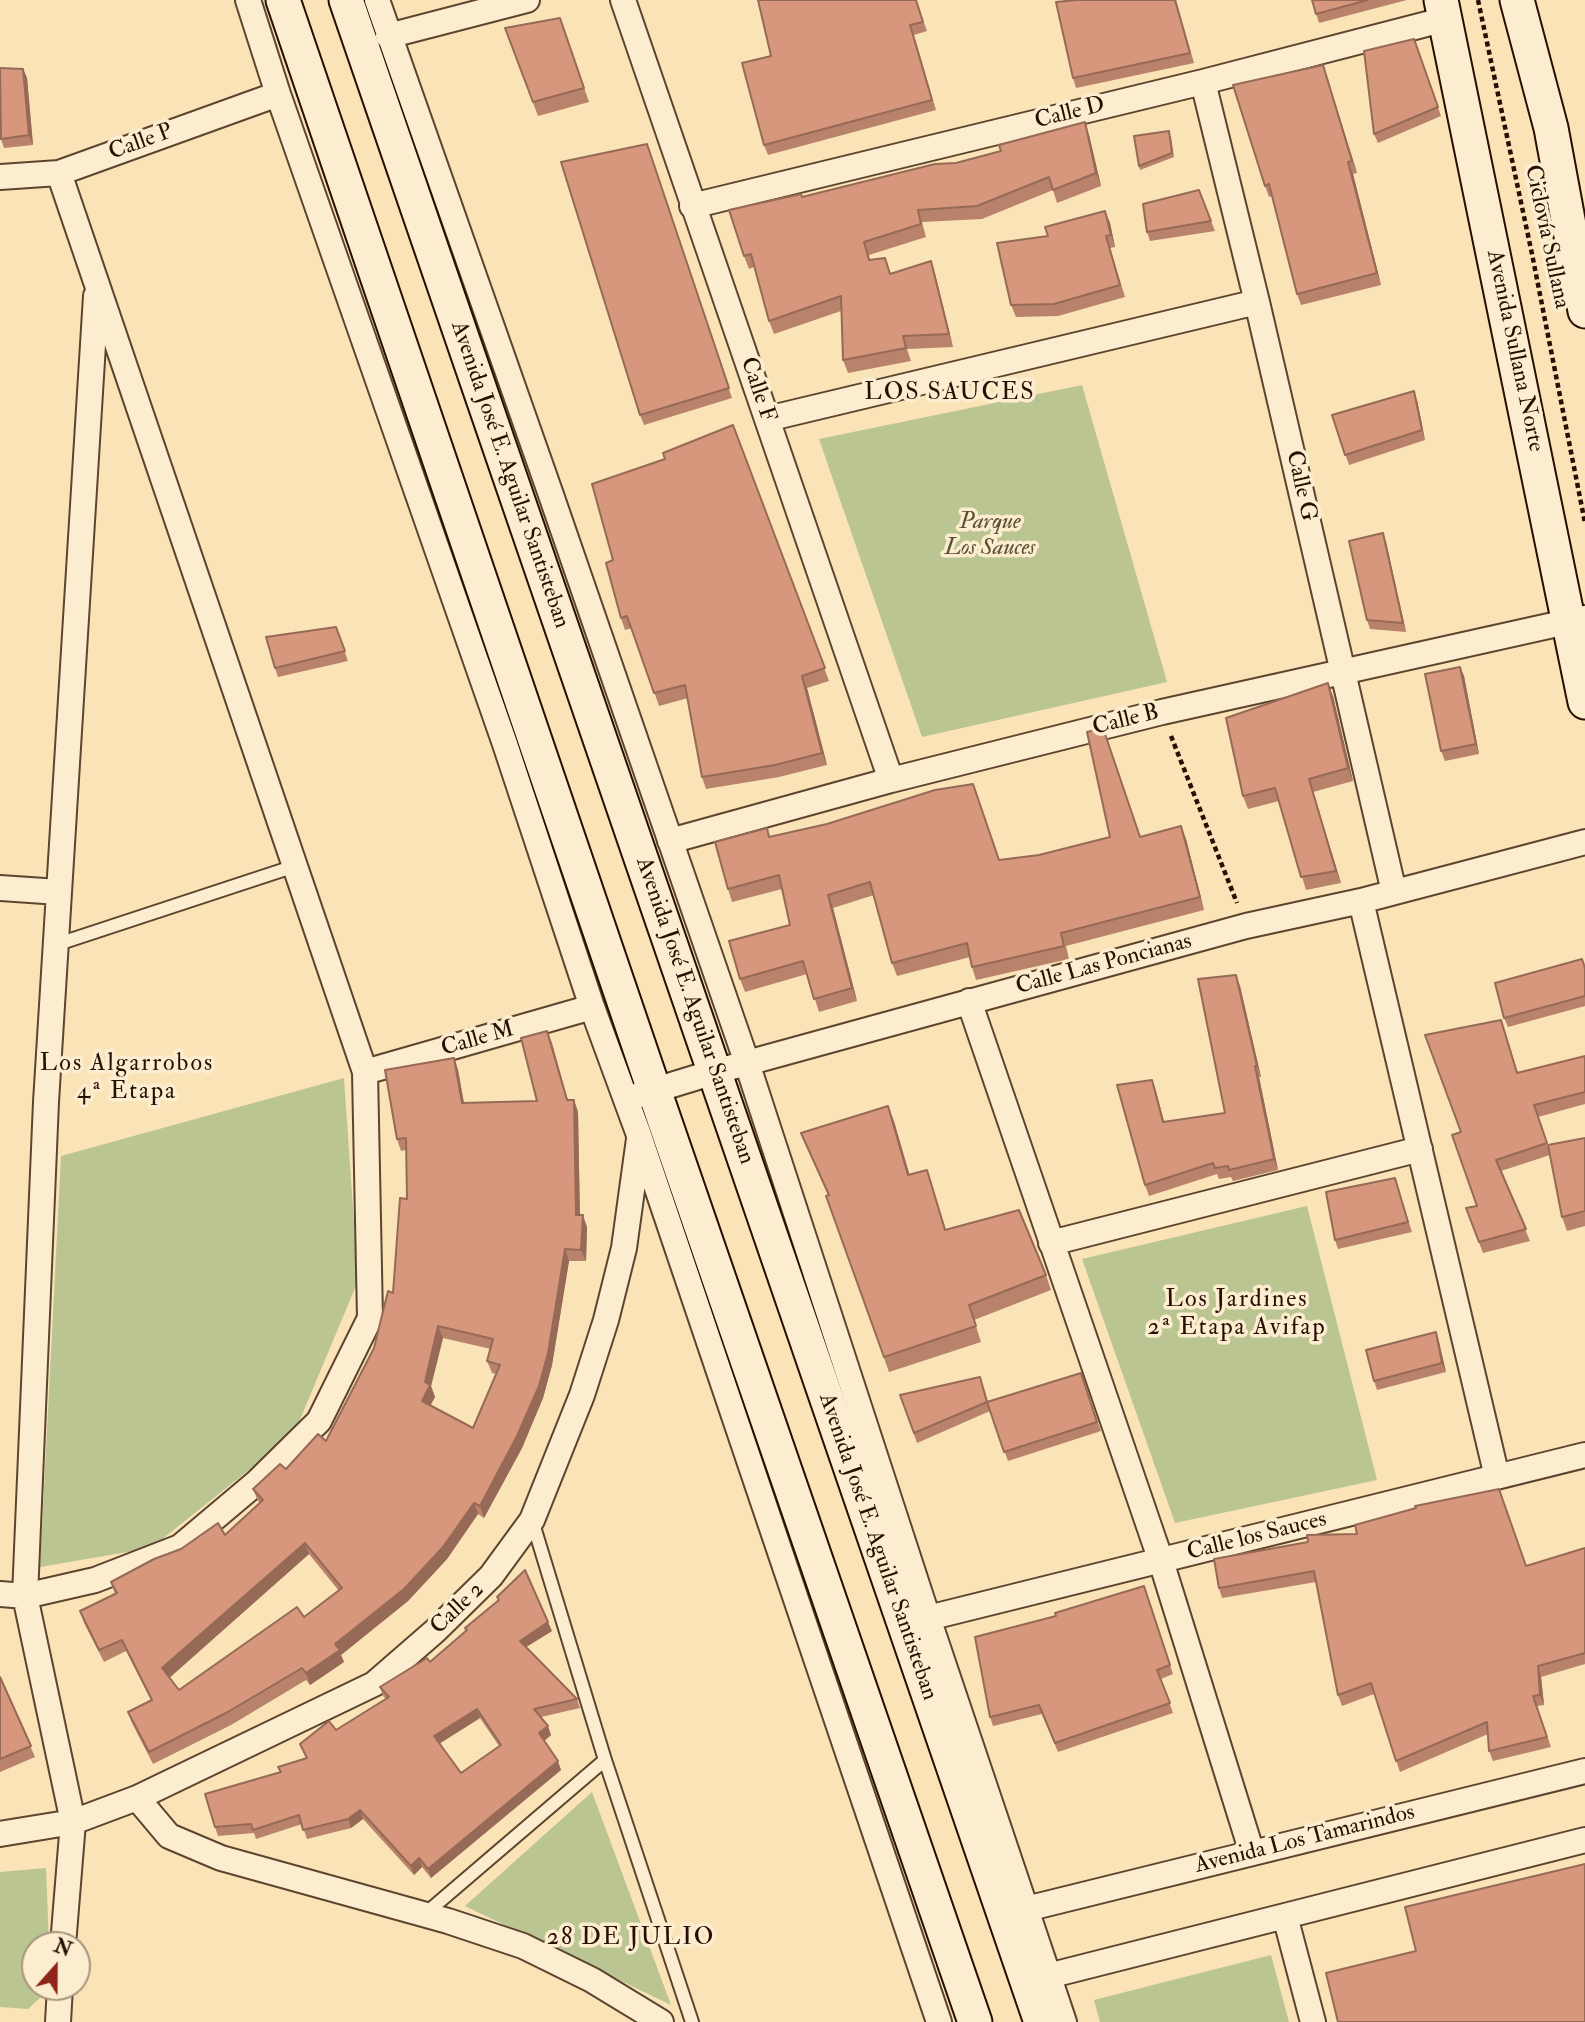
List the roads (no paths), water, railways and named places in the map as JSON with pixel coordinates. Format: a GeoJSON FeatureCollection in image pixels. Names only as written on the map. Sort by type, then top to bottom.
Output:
{"type":"FeatureCollection","features":[{"type":"Feature","properties":{"kind":"main road"},"geometry":{"type":"LineString","coordinates":[[283,0],[640,1095],[975,2022]]}},
{"type":"Feature","properties":{"kind":"main road","name":"Avenida José E. Aguilar Santisteban"},"geometry":{"type":"LineString","coordinates":[[346,0],[1041,2022]]}},
{"type":"Feature","properties":{"kind":"main road"},"geometry":{"type":"LineString","coordinates":[[1517,0],[1551,128],[1585,312]]}},
{"type":"Feature","properties":{"kind":"main road","name":"Avenida Sullana Norte"},"geometry":{"type":"LineString","coordinates":[[1444,10],[1577,619],[1585,702]]}},
{"type":"Feature","properties":{"kind":"street"},"geometry":{"type":"LineString","coordinates":[[248,0],[278,94],[505,744],[592,1007],[640,1095],[639,1135],[939,2022]]}},
{"type":"Feature","properties":{"kind":"street","name":"Avenida José E. Aguilar Santisteban"},"geometry":{"type":"LineString","coordinates":[[377,0],[747,1063],[928,1618],[1065,2022]]}},
{"type":"Feature","properties":{"kind":"street"},"geometry":{"type":"LineString","coordinates":[[388,36],[527,0]]}},
{"type":"Feature","properties":{"kind":"street","name":"Calle F"},"geometry":{"type":"LineString","coordinates":[[623,0],[891,780]]}},
{"type":"Feature","properties":{"kind":"street","name":"Calle D"},"geometry":{"type":"LineString","coordinates":[[692,206],[1203,82],[1444,10]]}},
{"type":"Feature","properties":{"kind":"street","name":"Calle G"},"geometry":{"type":"LineString","coordinates":[[1203,82],[1394,892]]}},
{"type":"Feature","properties":{"kind":"street","name":"Calle P"},"geometry":{"type":"LineString","coordinates":[[0,177],[59,173],[278,94]]}},
{"type":"Feature","properties":{"kind":"street"},"geometry":{"type":"LineString","coordinates":[[0,1594],[25,1596],[95,1580],[180,1547],[256,1483],[319,1421],[370,1318],[365,1072],[59,173]]}},
{"type":"Feature","properties":{"kind":"street"},"geometry":{"type":"LineString","coordinates":[[65,1931],[73,1822],[25,1596],[46,1102],[97,284]]}},
{"type":"Feature","properties":{"kind":"street"},"geometry":{"type":"LineString","coordinates":[[767,419],[1257,302]]}},
{"type":"Feature","properties":{"kind":"street","name":"Calle B"},"geometry":{"type":"LineString","coordinates":[[670,841],[891,780],[1162,712],[1577,619]]}},
{"type":"Feature","properties":{"kind":"street","name":"Calle Las Poncianas"},"geometry":{"type":"LineString","coordinates":[[640,1095],[714,1072],[1246,926],[1361,901],[1585,842]]}},
{"type":"Feature","properties":{"kind":"street"},"geometry":{"type":"LineString","coordinates":[[0,888],[59,892]]}},
{"type":"Feature","properties":{"kind":"street"},"geometry":{"type":"LineString","coordinates":[[1361,901],[1497,1477]]}},
{"type":"Feature","properties":{"kind":"street"},"geometry":{"type":"LineString","coordinates":[[969,1002],[1161,1561],[1252,1853]]}},
{"type":"Feature","properties":{"kind":"street","name":"Calle M"},"geometry":{"type":"LineString","coordinates":[[365,1072],[592,1007]]}},
{"type":"Feature","properties":{"kind":"street","name":"Calle 2"},"geometry":{"type":"LineString","coordinates":[[0,1834],[73,1822],[137,1798],[374,1684],[435,1631],[491,1576],[532,1520],[582,1395],[606,1320],[624,1248],[639,1135]]}},
{"type":"Feature","properties":{"kind":"street"},"geometry":{"type":"LineString","coordinates":[[1051,1243],[1420,1149]]}},
{"type":"Feature","properties":{"kind":"street","name":"Calle los Sauces"},"geometry":{"type":"LineString","coordinates":[[928,1618],[1585,1455]]}},
{"type":"Feature","properties":{"kind":"street","name":"Avenida Los Tamarindos"},"geometry":{"type":"LineString","coordinates":[[1026,1909],[1585,1771]]}},
{"type":"Feature","properties":{"kind":"street"},"geometry":{"type":"LineString","coordinates":[[137,1798],[169,1836],[221,1858],[425,1914],[523,1946],[592,1980],[661,2022]]}},
{"type":"Feature","properties":{"kind":"street"},"geometry":{"type":"LineString","coordinates":[[1048,1976],[1585,1840]]}},
{"type":"Feature","properties":{"kind":"street"},"geometry":{"type":"LineString","coordinates":[[1285,1916],[1313,2022]]}},
{"type":"Feature","properties":{"kind":"street"},"geometry":{"type":"LineString","coordinates":[[58,2022],[59,2001]]}},
{"type":"Feature","properties":{"kind":"lane"},"geometry":{"type":"LineString","coordinates":[[55,945],[295,866]]}},
{"type":"Feature","properties":{"kind":"lane"},"geometry":{"type":"LineString","coordinates":[[532,1520],[604,1760],[692,2022]]}},
{"type":"Feature","properties":{"kind":"lane"},"geometry":{"type":"LineString","coordinates":[[425,1914],[604,1760]]}},
{"type":"Feature","properties":{"kind":"district","name":"LOS SAUCES"},"geometry":{"type":"Point","coordinates":[950,394]}},
{"type":"Feature","properties":{"kind":"district","name":"Los Algarrobos 4ª Etapa"},"geometry":{"type":"Point","coordinates":[127,1079]}},
{"type":"Feature","properties":{"kind":"district","name":"Los Jardines 2ª Etapa Avifap"},"geometry":{"type":"Point","coordinates":[1237,1315]}},
{"type":"Feature","properties":{"kind":"district","name":"28 DE JULIO"},"geometry":{"type":"Point","coordinates":[631,1939]}},
{"type":"Feature","properties":{"kind":"park label","name":"Parque Los Sauces"},"geometry":{"type":"Point","coordinates":[990,536]}}]}
